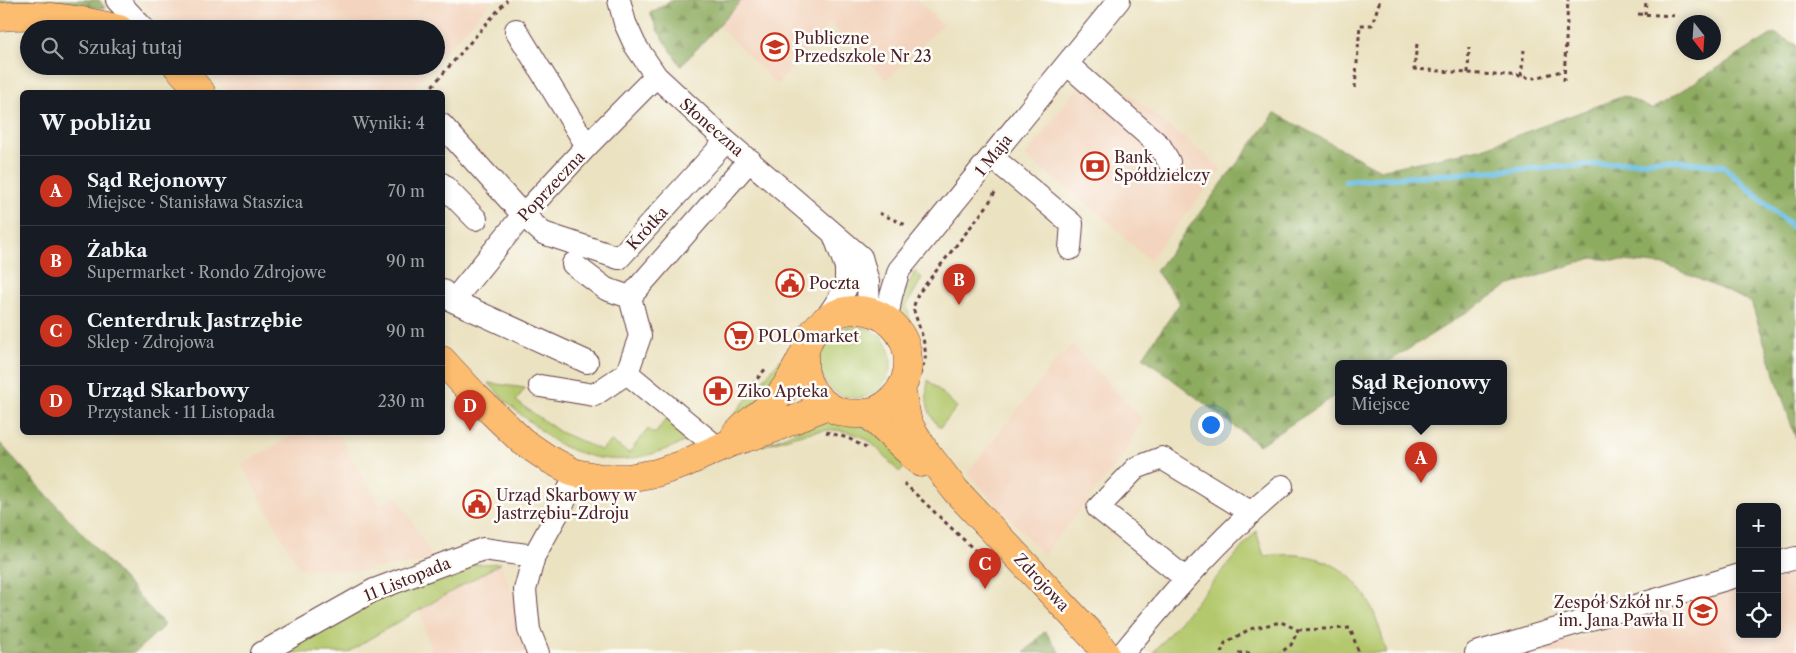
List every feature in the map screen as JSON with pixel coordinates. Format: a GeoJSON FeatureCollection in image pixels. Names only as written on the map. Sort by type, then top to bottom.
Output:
{"type":"FeatureCollection","features":[{"type":"Feature","properties":{"kind":"main road"},"geometry":{"type":"LineString","coordinates":[[0,17],[71,18],[80,20]]}},
{"type":"Feature","properties":{"kind":"main road"},"geometry":{"type":"LineString","coordinates":[[185,75],[199,90]]}},
{"type":"Feature","properties":{"kind":"main road"},"geometry":{"type":"LineString","coordinates":[[724,445],[742,427],[770,405],[787,386],[816,328],[839,312],[854,310],[878,316],[898,331],[907,352],[907,374],[911,383],[880,408],[867,413],[846,413],[827,405],[815,394],[808,382],[804,366],[805,351]]}},
{"type":"Feature","properties":{"kind":"main road"},"geometry":{"type":"LineString","coordinates":[[445,363],[477,398],[522,441],[547,458],[575,473],[602,478],[628,478],[656,473],[682,465],[724,445],[773,429],[827,405]]}},
{"type":"Feature","properties":{"kind":"main road","name":"Zdrojowa"},"geometry":{"type":"LineString","coordinates":[[911,383],[908,423],[923,448],[956,491],[1095,639],[1105,653]]}},
{"type":"Feature","properties":{"kind":"main road","name":"Zdrojowa"},"geometry":{"type":"LineString","coordinates":[[867,413],[922,464],[956,491]]}},
{"type":"Feature","properties":{"kind":"street"},"geometry":{"type":"LineString","coordinates":[[117,0],[136,20]]}},
{"type":"Feature","properties":{"kind":"street","name":"Słoneczna"},"geometry":{"type":"LineString","coordinates":[[619,0],[625,23],[635,45],[656,76],[726,141],[861,257],[878,316]]}},
{"type":"Feature","properties":{"kind":"street","name":"1 Maja"},"geometry":{"type":"LineString","coordinates":[[878,316],[891,296],[899,270],[1119,0]]}},
{"type":"Feature","properties":{"kind":"street"},"geometry":{"type":"LineString","coordinates":[[516,30],[588,146]]}},
{"type":"Feature","properties":{"kind":"street"},"geometry":{"type":"LineString","coordinates":[[1067,64],[1160,146],[1168,162]]}},
{"type":"Feature","properties":{"kind":"street","name":"Poprzeczna"},"geometry":{"type":"LineString","coordinates":[[587,362],[448,296],[656,76]]}},
{"type":"Feature","properties":{"kind":"street"},"geometry":{"type":"LineString","coordinates":[[445,128],[523,215]]}},
{"type":"Feature","properties":{"kind":"street","name":"Krótka"},"geometry":{"type":"LineString","coordinates":[[523,215],[543,234],[619,258],[726,141]]}},
{"type":"Feature","properties":{"kind":"street"},"geometry":{"type":"LineString","coordinates":[[992,157],[1072,224],[1070,249]]}},
{"type":"Feature","properties":{"kind":"street"},"geometry":{"type":"LineString","coordinates":[[630,297],[750,160]]}},
{"type":"Feature","properties":{"kind":"street"},"geometry":{"type":"LineString","coordinates":[[445,187],[476,219]]}},
{"type":"Feature","properties":{"kind":"street","name":"Słoneczna"},"geometry":{"type":"LineString","coordinates":[[825,320],[846,288],[846,267],[834,234]]}},
{"type":"Feature","properties":{"kind":"street"},"geometry":{"type":"LineString","coordinates":[[573,264],[606,289],[630,297]]}},
{"type":"Feature","properties":{"kind":"street"},"geometry":{"type":"LineString","coordinates":[[540,386],[594,395],[627,373],[640,336],[630,297]]}},
{"type":"Feature","properties":{"kind":"street"},"geometry":{"type":"LineString","coordinates":[[627,373],[724,445]]}},
{"type":"Feature","properties":{"kind":"street"},"geometry":{"type":"LineString","coordinates":[[1185,578],[1098,508],[1136,468],[1162,458],[1250,512]]}},
{"type":"Feature","properties":{"kind":"street"},"geometry":{"type":"LineString","coordinates":[[538,653],[529,630],[525,590],[534,556],[564,502],[575,473]]}},
{"type":"Feature","properties":{"kind":"street"},"geometry":{"type":"LineString","coordinates":[[1123,653],[1185,578],[1250,512],[1282,486]]}},
{"type":"Feature","properties":{"kind":"street","name":"11 Listopada"},"geometry":{"type":"LineString","coordinates":[[262,653],[374,590],[484,550],[534,556]]}},
{"type":"Feature","properties":{"kind":"street"},"geometry":{"type":"LineString","coordinates":[[1781,563],[1796,558]]}},
{"type":"Feature","properties":{"kind":"street"},"geometry":{"type":"LineString","coordinates":[[1476,653],[1736,576]]}},
{"type":"Feature","properties":{"kind":"path"},"geometry":{"type":"LineString","coordinates":[[445,71],[507,0]]}},
{"type":"Feature","properties":{"kind":"path"},"geometry":{"type":"LineString","coordinates":[[1356,88],[1360,25],[1372,25],[1380,0]]}},
{"type":"Feature","properties":{"kind":"path"},"geometry":{"type":"LineString","coordinates":[[1564,81],[1568,0]]}},
{"type":"Feature","properties":{"kind":"path"},"geometry":{"type":"LineString","coordinates":[[1645,15],[1646,0]]}},
{"type":"Feature","properties":{"kind":"path"},"geometry":{"type":"LineString","coordinates":[[1638,14],[1676,16]]}},
{"type":"Feature","properties":{"kind":"path"},"geometry":{"type":"LineString","coordinates":[[1417,44],[1414,69],[1535,78],[1564,70]]}},
{"type":"Feature","properties":{"kind":"path"},"geometry":{"type":"LineString","coordinates":[[1468,73],[1469,47]]}},
{"type":"Feature","properties":{"kind":"path"},"geometry":{"type":"LineString","coordinates":[[1521,77],[1524,50]]}},
{"type":"Feature","properties":{"kind":"path"},"geometry":{"type":"LineString","coordinates":[[429,90],[442,75]]}},
{"type":"Feature","properties":{"kind":"path"},"geometry":{"type":"LineString","coordinates":[[911,383],[926,355],[923,338],[913,308],[918,294],[933,273]]}},
{"type":"Feature","properties":{"kind":"path"},"geometry":{"type":"LineString","coordinates":[[819,433],[826,432],[848,438],[864,446],[870,452]]}},
{"type":"Feature","properties":{"kind":"path"},"geometry":{"type":"LineString","coordinates":[[897,476],[904,483]]}},
{"type":"Feature","properties":{"kind":"path"},"geometry":{"type":"LineString","coordinates":[[1221,653],[1225,643],[1250,629],[1281,622],[1298,630],[1350,628],[1358,653]]}},
{"type":"Feature","properties":{"kind":"path"},"geometry":{"type":"LineString","coordinates":[[1280,653],[1291,645],[1298,630]]}},
{"type":"Feature","properties":{"kind":"path"},"geometry":{"type":"LineString","coordinates":[[1238,653],[1250,653]]}},
{"type":"Feature","properties":{"kind":"shaded area"},"geometry":{"type":"Polygon","coordinates":[[[140,0],[493,0],[445,52],[445,20],[160,20],[140,0]]]}},
{"type":"Feature","properties":{"kind":"shaded area","name":"Publiczne Przedszkole Nr 23"},"geometry":{"type":"Polygon","coordinates":[[[742,0],[917,0],[943,25],[886,80],[830,23],[777,85],[719,26],[742,0]]]}},
{"type":"Feature","properties":{"kind":"shaded area"},"geometry":{"type":"Polygon","coordinates":[[[1094,66],[1222,169],[1149,260],[1103,217],[1025,156],[1094,66]]]}},
{"type":"Feature","properties":{"kind":"shaded area"},"geometry":{"type":"Polygon","coordinates":[[[211,75],[425,75],[411,90],[225,90],[211,75]]]}},
{"type":"Feature","properties":{"kind":"shaded area"},"geometry":{"type":"Polygon","coordinates":[[[1072,345],[1142,419],[1123,456],[1044,555],[967,473],[1056,361],[1072,345]]]}},
{"type":"Feature","properties":{"kind":"shaded area"},"geometry":{"type":"Polygon","coordinates":[[[293,435],[339,435],[379,505],[397,495],[434,560],[362,571],[299,568],[241,464],[293,435]]]}},
{"type":"Feature","properties":{"kind":"shaded area"},"geometry":{"type":"Polygon","coordinates":[[[501,563],[517,608],[529,653],[432,653],[419,610],[501,563]]]}},
{"type":"Feature","properties":{"kind":"shaded area","name":"Zespół Szkół nr 5 im. Jana Pawła II"},"geometry":{"type":"Polygon","coordinates":[[[1796,571],[1796,653],[1531,653],[1736,590],[1736,638],[1781,638],[1781,576],[1796,571]]]}},
{"type":"Feature","properties":{"kind":"green space"},"geometry":{"type":"Polygon","coordinates":[[[0,0],[99,0],[105,8],[0,3],[0,0]]]}},
{"type":"Feature","properties":{"kind":"green space"},"geometry":{"type":"Polygon","coordinates":[[[673,0],[742,0],[681,66],[658,31],[650,13],[673,0]]]}},
{"type":"Feature","properties":{"kind":"green space"},"geometry":{"type":"Polygon","coordinates":[[[1774,33],[1796,45],[1796,439],[1751,302],[1666,265],[1592,258],[1508,286],[1391,360],[1335,360],[1335,396],[1259,445],[1143,357],[1180,303],[1156,271],[1275,113],[1380,170],[1480,149],[1624,96],[1652,109],[1774,33]]]}},
{"type":"Feature","properties":{"kind":"green space"},"geometry":{"type":"Polygon","coordinates":[[[915,271],[922,278],[907,305],[921,353],[913,397],[916,411],[931,434],[931,440],[914,418],[910,384],[916,364],[901,310],[902,298],[915,271]]]}},
{"type":"Feature","properties":{"kind":"green space"},"geometry":{"type":"Polygon","coordinates":[[[862,326],[881,336],[889,348],[891,362],[889,376],[881,388],[869,396],[848,398],[829,388],[821,376],[819,355],[829,336],[841,328],[862,326]]]}},
{"type":"Feature","properties":{"kind":"green space"},"geometry":{"type":"Polygon","coordinates":[[[796,341],[786,373],[735,424],[729,420],[796,341]]]}},
{"type":"Feature","properties":{"kind":"green space"},"geometry":{"type":"Polygon","coordinates":[[[928,380],[957,407],[940,428],[929,411],[928,380]]]}},
{"type":"Feature","properties":{"kind":"green space"},"geometry":{"type":"Polygon","coordinates":[[[489,383],[525,388],[516,401],[560,432],[601,450],[611,441],[629,453],[648,429],[655,434],[666,419],[687,438],[686,441],[670,448],[639,457],[609,459],[594,457],[554,441],[511,406],[489,383]]]}},
{"type":"Feature","properties":{"kind":"green space"},"geometry":{"type":"Polygon","coordinates":[[[822,420],[856,423],[875,433],[913,460],[899,472],[866,439],[853,433],[840,431],[827,430],[801,434],[762,446],[822,420]]]}},
{"type":"Feature","properties":{"kind":"green space"},"geometry":{"type":"Polygon","coordinates":[[[0,443],[165,625],[134,653],[0,653],[0,443]]]}},
{"type":"Feature","properties":{"kind":"green space"},"geometry":{"type":"Polygon","coordinates":[[[1256,531],[1264,556],[1308,556],[1333,565],[1355,582],[1369,602],[1387,653],[1153,653],[1256,531]]]}},
{"type":"Feature","properties":{"kind":"green space"},"geometry":{"type":"Polygon","coordinates":[[[501,563],[348,653],[280,653],[369,601],[459,565],[501,563]]]}},
{"type":"Feature","properties":{"kind":"green space"},"geometry":{"type":"Polygon","coordinates":[[[1045,631],[1060,653],[1024,653],[1045,631]]]}},
{"type":"Feature","properties":{"kind":"waterway"},"geometry":{"type":"LineString","coordinates":[[1346,181],[1665,160],[1723,166],[1796,230]]}},
{"type":"Feature","properties":{"kind":"place","name":"Publiczne Przedszkole Nr 23"},"geometry":{"type":"Point","coordinates":[775,47]}},
{"type":"Feature","properties":{"kind":"place","name":"Bank Spółdzielczy"},"geometry":{"type":"Point","coordinates":[1095,166]}},
{"type":"Feature","properties":{"kind":"place","name":"Poczta"},"geometry":{"type":"Point","coordinates":[790,283]}},
{"type":"Feature","properties":{"kind":"place","name":"Żabka"},"geometry":{"type":"Point","coordinates":[959,305]}},
{"type":"Feature","properties":{"kind":"place","name":"POLOmarket"},"geometry":{"type":"Point","coordinates":[739,336]}},
{"type":"Feature","properties":{"kind":"place","name":"Ziko Apteka"},"geometry":{"type":"Point","coordinates":[718,391]}},
{"type":"Feature","properties":{"kind":"place","name":"Urząd Skarbowy"},"geometry":{"type":"Point","coordinates":[470,431]}},
{"type":"Feature","properties":{"kind":"place","name":"Sąd Rejonowy"},"geometry":{"type":"Point","coordinates":[1421,483]}},
{"type":"Feature","properties":{"kind":"place","name":"Urząd Skarbowy w Jastrzębiu-Zdroju"},"geometry":{"type":"Point","coordinates":[477,504]}},
{"type":"Feature","properties":{"kind":"place","name":"Centerdruk Jastrzębie"},"geometry":{"type":"Point","coordinates":[985,589]}},
{"type":"Feature","properties":{"kind":"place","name":"Zespół Szkół nr 5 im. Jana Pawła II"},"geometry":{"type":"Point","coordinates":[1703,611]}}]}
